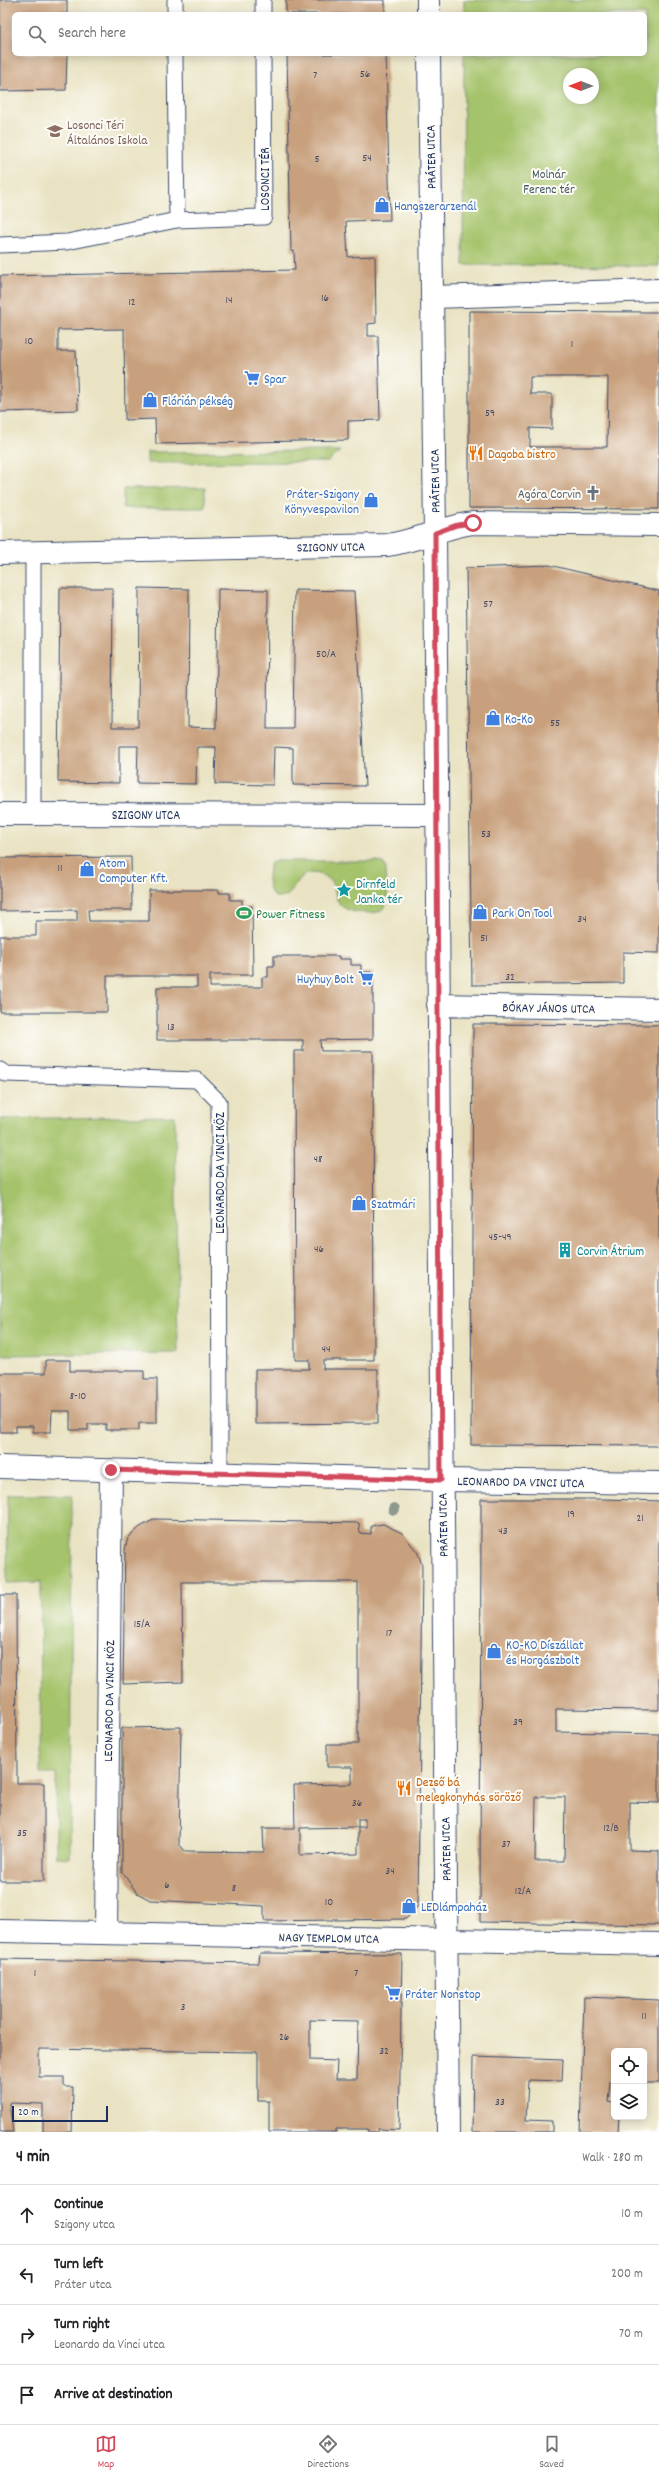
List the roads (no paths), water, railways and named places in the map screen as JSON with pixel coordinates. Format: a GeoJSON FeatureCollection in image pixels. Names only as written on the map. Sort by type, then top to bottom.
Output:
{"type":"FeatureCollection","features":[{"type":"Feature","properties":{"kind":"street"},"geometry":{"type":"LineString","coordinates":[[428,0],[428,12]]}},
{"type":"Feature","properties":{"kind":"street","name":"PRÁTER UTCA"},"geometry":{"type":"LineString","coordinates":[[428,56],[435,533],[441,1480],[448,2132]]}},
{"type":"Feature","properties":{"kind":"street"},"geometry":{"type":"LineString","coordinates":[[432,297],[659,290]]}},
{"type":"Feature","properties":{"kind":"street","name":"SZIGONY UTCA"},"geometry":{"type":"LineString","coordinates":[[0,553],[387,545],[407,543],[457,525],[473,523],[659,525]]}},
{"type":"Feature","properties":{"kind":"street","name":"SZIGONY UTCA"},"geometry":{"type":"LineString","coordinates":[[0,814],[437,815]]}},
{"type":"Feature","properties":{"kind":"street","name":"BÓKAY JÁNOS UTCA"},"geometry":{"type":"LineString","coordinates":[[438,1005],[659,1009]]}},
{"type":"Feature","properties":{"kind":"street","name":"LEONARDO DA VINCI UTCA"},"geometry":{"type":"LineString","coordinates":[[0,1467],[441,1480],[659,1483]]}},
{"type":"Feature","properties":{"kind":"street","name":"LEONARDO DA VINCI KÖZ"},"geometry":{"type":"LineString","coordinates":[[106,1932],[111,1470]]}},
{"type":"Feature","properties":{"kind":"street","name":"NAGY TEMPLOM UTCA"},"geometry":{"type":"LineString","coordinates":[[0,1931],[659,1944]]}},
{"type":"Feature","properties":{"kind":"lane"},"geometry":{"type":"LineString","coordinates":[[174,0],[175,12]]}},
{"type":"Feature","properties":{"kind":"lane"},"geometry":{"type":"LineString","coordinates":[[263,0],[263,12]]}},
{"type":"Feature","properties":{"kind":"lane"},"geometry":{"type":"LineString","coordinates":[[175,56],[177,220]]}},
{"type":"Feature","properties":{"kind":"lane","name":"LOSONCI TÉR"},"geometry":{"type":"LineString","coordinates":[[0,244],[67,242],[177,220],[264,217],[264,56]]}},
{"type":"Feature","properties":{"kind":"lane"},"geometry":{"type":"LineString","coordinates":[[33,552],[33,813]]}},
{"type":"Feature","properties":{"kind":"lane","name":"LEONARDO DA VINCI KÖZ"},"geometry":{"type":"LineString","coordinates":[[0,1070],[6,1074],[197,1080],[219,1102],[220,1474]]}},
{"type":"Feature","properties":{"kind":"place","name":"Losonci Téri Általános Iskola"},"geometry":{"type":"Point","coordinates":[55,131]}},
{"type":"Feature","properties":{"kind":"place","name":"Hangszerarzenál"},"geometry":{"type":"Point","coordinates":[382,205]}},
{"type":"Feature","properties":{"kind":"place","name":"Spar"},"geometry":{"type":"Point","coordinates":[252,378]}},
{"type":"Feature","properties":{"kind":"place","name":"Flórián pékség"},"geometry":{"type":"Point","coordinates":[150,400]}},
{"type":"Feature","properties":{"kind":"place","name":"Dagoba bistro"},"geometry":{"type":"Point","coordinates":[476,453]}},
{"type":"Feature","properties":{"kind":"place","name":"Agóra Corvin"},"geometry":{"type":"Point","coordinates":[593,493]}},
{"type":"Feature","properties":{"kind":"place","name":"Práter-Szigony Könyvespavilon"},"geometry":{"type":"Point","coordinates":[371,500]}},
{"type":"Feature","properties":{"kind":"place","name":"Ko-Ko"},"geometry":{"type":"Point","coordinates":[493,718]}},
{"type":"Feature","properties":{"kind":"place","name":"Atom Computer Kft."},"geometry":{"type":"Point","coordinates":[87,869]}},
{"type":"Feature","properties":{"kind":"place","name":"Dirnfeld Janka tér"},"geometry":{"type":"Point","coordinates":[344,890]}},
{"type":"Feature","properties":{"kind":"place","name":"Park On Tool"},"geometry":{"type":"Point","coordinates":[480,912]}},
{"type":"Feature","properties":{"kind":"place","name":"Power Fitness"},"geometry":{"type":"Point","coordinates":[244,913]}},
{"type":"Feature","properties":{"kind":"place","name":"Huyhuy Bolt"},"geometry":{"type":"Point","coordinates":[366,978]}},
{"type":"Feature","properties":{"kind":"place","name":"Szatmári"},"geometry":{"type":"Point","coordinates":[359,1203]}},
{"type":"Feature","properties":{"kind":"place","name":"Corvin Átrium"},"geometry":{"type":"Point","coordinates":[565,1250]}},
{"type":"Feature","properties":{"kind":"place","name":"KO-KO Díszállat és Horgászbolt"},"geometry":{"type":"Point","coordinates":[494,1651]}},
{"type":"Feature","properties":{"kind":"place","name":"Dezső bá melegkonyhás söröző"},"geometry":{"type":"Point","coordinates":[404,1788]}},
{"type":"Feature","properties":{"kind":"place","name":"LEDlámpaház"},"geometry":{"type":"Point","coordinates":[409,1906]}},
{"type":"Feature","properties":{"kind":"place","name":"Práter Nonstop"},"geometry":{"type":"Point","coordinates":[393,1993]}},
{"type":"Feature","properties":{"kind":"park label","name":"Molnár Ferenc tér"},"geometry":{"type":"Point","coordinates":[549,180]}}]}
